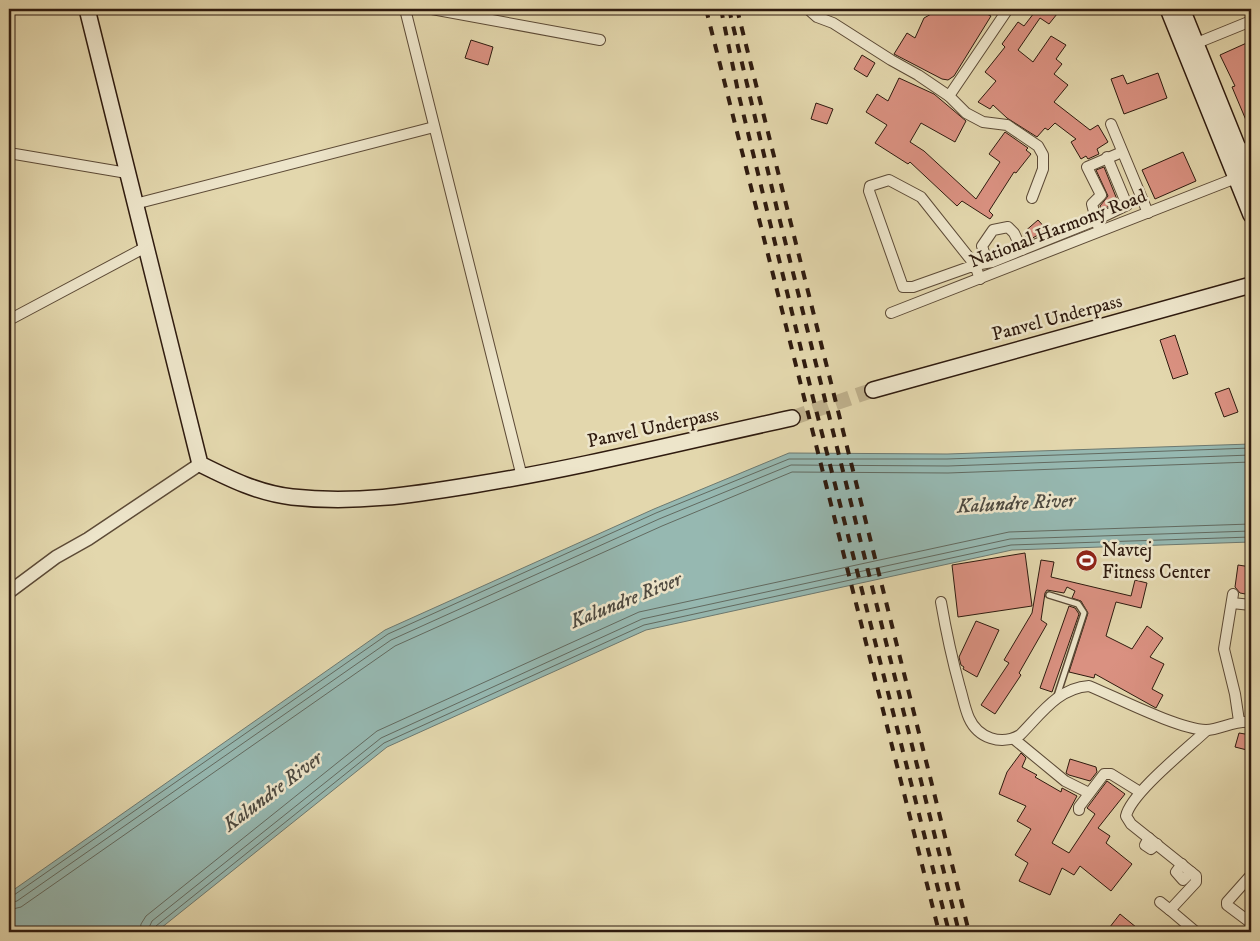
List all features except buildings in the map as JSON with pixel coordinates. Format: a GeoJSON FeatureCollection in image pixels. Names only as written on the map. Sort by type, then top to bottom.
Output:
{"type":"FeatureCollection","features":[{"type":"Feature","properties":{"kind":"main road"},"geometry":{"type":"LineString","coordinates":[[86,9],[200,464]]}},
{"type":"Feature","properties":{"kind":"main road"},"geometry":{"type":"LineString","coordinates":[[1168,9],[1245,149],[1244,179]]}},
{"type":"Feature","properties":{"kind":"main road"},"geometry":{"type":"LineString","coordinates":[[1182,9],[1190,46],[1244,179],[1251,215]]}},
{"type":"Feature","properties":{"kind":"main road","name":"Panvel Underpass"},"geometry":{"type":"LineString","coordinates":[[873,390],[1251,285]]}},
{"type":"Feature","properties":{"kind":"main road","name":"Panvel Underpass"},"geometry":{"type":"LineString","coordinates":[[200,464],[242,485],[291,497],[338,500],[387,499],[522,477],[792,418]]}},
{"type":"Feature","properties":{"kind":"street"},"geometry":{"type":"LineString","coordinates":[[405,9],[522,477]]}},
{"type":"Feature","properties":{"kind":"street"},"geometry":{"type":"LineString","coordinates":[[432,9],[600,40]]}},
{"type":"Feature","properties":{"kind":"street"},"geometry":{"type":"LineString","coordinates":[[808,9],[817,17],[833,23],[918,75],[949,96],[966,113],[992,124],[1007,125],[1038,146],[1043,155],[1043,169],[1032,198]]}},
{"type":"Feature","properties":{"kind":"street"},"geometry":{"type":"LineString","coordinates":[[949,96],[1008,9]]}},
{"type":"Feature","properties":{"kind":"street"},"geometry":{"type":"LineString","coordinates":[[1190,46],[1251,21]]}},
{"type":"Feature","properties":{"kind":"street"},"geometry":{"type":"LineString","coordinates":[[1111,124],[1148,213]]}},
{"type":"Feature","properties":{"kind":"street"},"geometry":{"type":"LineString","coordinates":[[135,204],[434,127]]}},
{"type":"Feature","properties":{"kind":"street"},"geometry":{"type":"LineString","coordinates":[[1100,231],[1092,204],[1101,195],[1086,167],[1122,152]]}},
{"type":"Feature","properties":{"kind":"street"},"geometry":{"type":"LineString","coordinates":[[9,153],[127,172]]}},
{"type":"Feature","properties":{"kind":"street"},"geometry":{"type":"LineString","coordinates":[[980,279],[975,265],[921,197],[889,180],[870,186],[869,191],[903,287],[913,288],[975,265],[1022,250],[1096,220],[1127,205],[1107,157]]}},
{"type":"Feature","properties":{"kind":"street","name":"National Harmony Road"},"geometry":{"type":"LineString","coordinates":[[892,314],[1100,231],[1244,179]]}},
{"type":"Feature","properties":{"kind":"street"},"geometry":{"type":"LineString","coordinates":[[987,262],[982,246],[993,230],[1004,226],[1014,233],[1022,250]]}},
{"type":"Feature","properties":{"kind":"street"},"geometry":{"type":"LineString","coordinates":[[9,320],[146,247]]}},
{"type":"Feature","properties":{"kind":"street"},"geometry":{"type":"LineString","coordinates":[[913,288],[919,303]]}},
{"type":"Feature","properties":{"kind":"street"},"geometry":{"type":"LineString","coordinates":[[9,592],[56,557],[88,539],[200,464]]}},
{"type":"Feature","properties":{"kind":"street"},"geometry":{"type":"LineString","coordinates":[[1239,721],[1235,694],[1224,649],[1232,598],[1251,605]]}},
{"type":"Feature","properties":{"kind":"street"},"geometry":{"type":"LineString","coordinates":[[941,602],[948,645],[969,719],[985,737],[1003,740],[1014,739],[1057,696],[1077,687],[1090,686],[1186,726],[1207,730],[1239,721],[1251,722]]}},
{"type":"Feature","properties":{"kind":"street"},"geometry":{"type":"LineString","coordinates":[[1170,910],[1196,882],[1196,876],[1131,824],[1126,816],[1140,792],[1207,730]]}},
{"type":"Feature","properties":{"kind":"street"},"geometry":{"type":"LineString","coordinates":[[1014,739],[1064,781],[1089,794]]}},
{"type":"Feature","properties":{"kind":"street"},"geometry":{"type":"LineString","coordinates":[[1079,810],[1104,774],[1111,774],[1140,792]]}},
{"type":"Feature","properties":{"kind":"street"},"geometry":{"type":"LineString","coordinates":[[1251,875],[1227,902],[1227,905],[1248,920],[1251,909]]}},
{"type":"Feature","properties":{"kind":"street"},"geometry":{"type":"LineString","coordinates":[[1160,902],[1196,932]]}},
{"type":"Feature","properties":{"kind":"lane"},"geometry":{"type":"LineString","coordinates":[[1049,595],[1078,604],[1084,613],[1057,696]]}},
{"type":"Feature","properties":{"kind":"water","name":"Kalundre River"},"geometry":{"type":"Polygon","coordinates":[[[1251,444],[1251,542],[1012,550],[646,630],[387,747],[156,932],[9,932],[9,893],[385,630],[654,509],[789,453],[947,454],[1251,444]]]}},
{"type":"Feature","properties":{"kind":"tunnel"},"geometry":{"type":"LineString","coordinates":[[792,418],[873,390]]}},
{"type":"Feature","properties":{"kind":"railway"},"geometry":{"type":"LineString","coordinates":[[706,9],[939,932]]}},
{"type":"Feature","properties":{"kind":"railway"},"geometry":{"type":"LineString","coordinates":[[721,9],[739,96],[813,398],[949,932]]}},
{"type":"Feature","properties":{"kind":"railway"},"geometry":{"type":"LineString","coordinates":[[729,9],[777,209],[959,932]]}},
{"type":"Feature","properties":{"kind":"railway"},"geometry":{"type":"LineString","coordinates":[[737,9],[969,932]]}},
{"type":"Feature","properties":{"kind":"place","name":"Navtej Fitness Center"},"geometry":{"type":"Point","coordinates":[1086,561]}}]}
